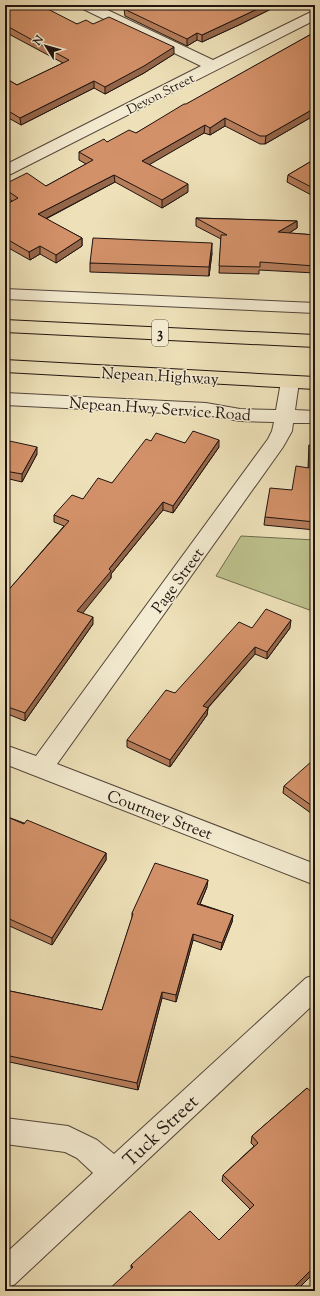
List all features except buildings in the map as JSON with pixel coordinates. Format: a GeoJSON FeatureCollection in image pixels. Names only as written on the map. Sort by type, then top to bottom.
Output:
{"type":"FeatureCollection","features":[{"type":"Feature","properties":{"kind":"highway","name":"3"},"geometry":{"type":"LineString","coordinates":[[5,326],[315,341]]}},
{"type":"Feature","properties":{"kind":"highway","name":"Nepean Highway"},"geometry":{"type":"LineString","coordinates":[[5,366],[315,383]]}},
{"type":"Feature","properties":{"kind":"street"},"geometry":{"type":"LineString","coordinates":[[86,5],[213,66]]}},
{"type":"Feature","properties":{"kind":"street","name":"Devon Street"},"geometry":{"type":"LineString","coordinates":[[5,171],[315,14]]}},
{"type":"Feature","properties":{"kind":"street"},"geometry":{"type":"LineString","coordinates":[[5,294],[315,308]]}},
{"type":"Feature","properties":{"kind":"street","name":"Page Street"},"geometry":{"type":"LineString","coordinates":[[41,768],[276,442],[282,431],[290,382]]}},
{"type":"Feature","properties":{"kind":"street","name":"Nepean Hwy Service Road"},"geometry":{"type":"LineString","coordinates":[[5,398],[206,408],[240,415],[315,417]]}},
{"type":"Feature","properties":{"kind":"street","name":"Courtney Street"},"geometry":{"type":"LineString","coordinates":[[5,754],[315,875]]}},
{"type":"Feature","properties":{"kind":"street","name":"Tuck Street"},"geometry":{"type":"LineString","coordinates":[[5,1274],[315,986]]}},
{"type":"Feature","properties":{"kind":"street"},"geometry":{"type":"LineString","coordinates":[[5,1131],[68,1139],[87,1149],[114,1173]]}},
{"type":"Feature","properties":{"kind":"green space"},"geometry":{"type":"Polygon","coordinates":[[[241,536],[315,540],[315,612],[216,576],[241,536]]]}}]}
